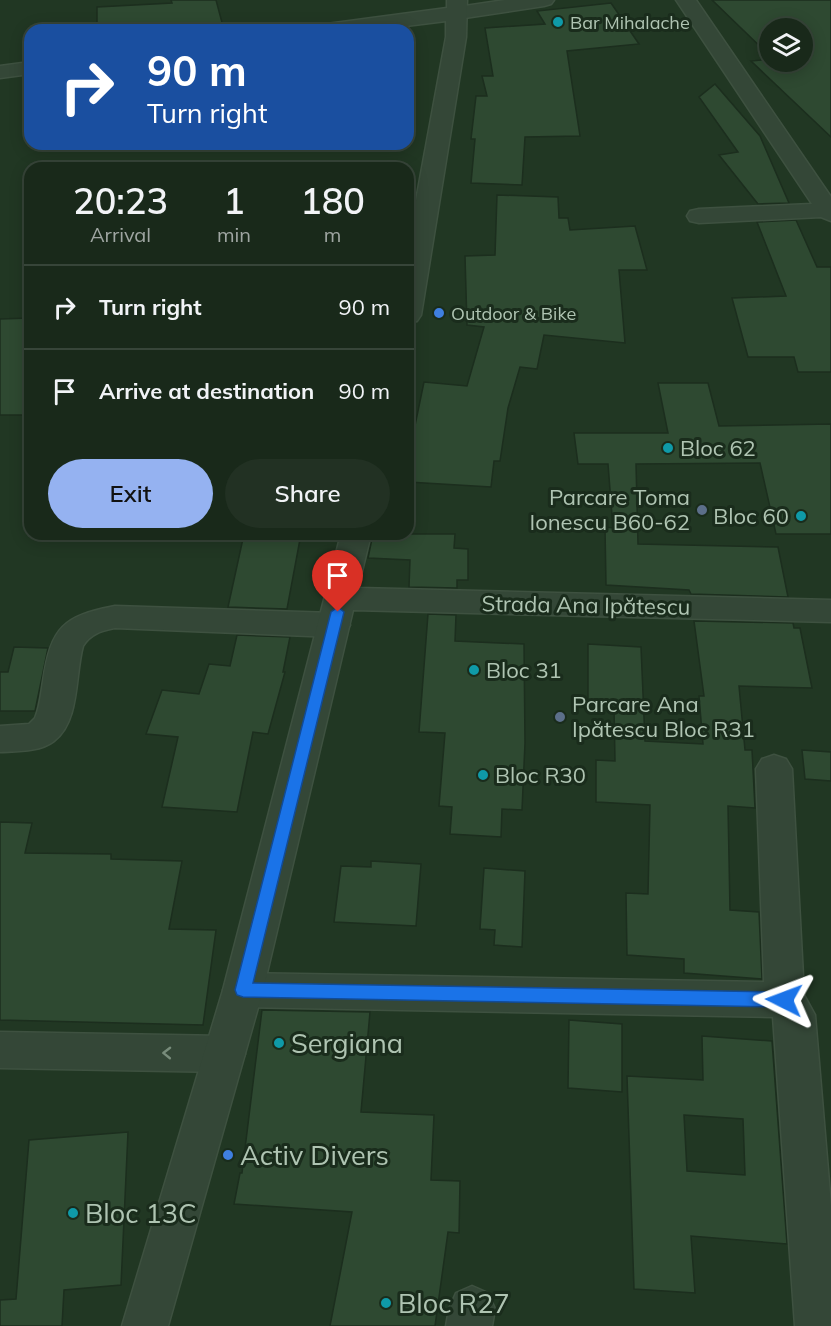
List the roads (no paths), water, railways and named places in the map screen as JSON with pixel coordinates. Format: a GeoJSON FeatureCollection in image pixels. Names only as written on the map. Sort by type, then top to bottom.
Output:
{"type":"FeatureCollection","features":[{"type":"Feature","properties":{"kind":"street"},"geometry":{"type":"LineString","coordinates":[[360,24],[457,6],[544,0]]}},
{"type":"Feature","properties":{"kind":"street"},"geometry":{"type":"LineString","coordinates":[[686,0],[830,212]]}},
{"type":"Feature","properties":{"kind":"street"},"geometry":{"type":"LineString","coordinates":[[414,277],[457,6]]}},
{"type":"Feature","properties":{"kind":"street"},"geometry":{"type":"LineString","coordinates":[[0,72],[24,69]]}},
{"type":"Feature","properties":{"kind":"street"},"geometry":{"type":"LineString","coordinates":[[699,216],[830,212]]}},
{"type":"Feature","properties":{"kind":"street"},"geometry":{"type":"LineString","coordinates":[[145,1326],[243,990],[356,540]]}},
{"type":"Feature","properties":{"kind":"street","name":"Strada Ana Ipătescu"},"geometry":{"type":"LineString","coordinates":[[0,739],[21,738],[42,733],[52,723],[64,654],[73,633],[88,623],[115,617],[338,612],[831,611]]}},
{"type":"Feature","properties":{"kind":"street"},"geometry":{"type":"LineString","coordinates":[[774,769],[784,1000],[795,1015],[818,1326]]}},
{"type":"Feature","properties":{"kind":"street"},"geometry":{"type":"LineString","coordinates":[[243,990],[784,1000]]}},
{"type":"Feature","properties":{"kind":"street"},"geometry":{"type":"LineString","coordinates":[[0,1050],[225,1054]]}},
{"type":"Feature","properties":{"kind":"place","name":"Bar Mihalache"},"geometry":{"type":"Point","coordinates":[558,22]}},
{"type":"Feature","properties":{"kind":"place","name":"Outdoor & Bike"},"geometry":{"type":"Point","coordinates":[439,313]}},
{"type":"Feature","properties":{"kind":"place","name":"Bloc 62"},"geometry":{"type":"Point","coordinates":[668,448]}},
{"type":"Feature","properties":{"kind":"place","name":"Parcare Toma Ionescu B60-62"},"geometry":{"type":"Point","coordinates":[702,510]}},
{"type":"Feature","properties":{"kind":"place","name":"Bloc 60"},"geometry":{"type":"Point","coordinates":[801,516]}},
{"type":"Feature","properties":{"kind":"place","name":"Bloc 31"},"geometry":{"type":"Point","coordinates":[474,670]}},
{"type":"Feature","properties":{"kind":"place","name":"Parcare Ana Ipătescu Bloc R31"},"geometry":{"type":"Point","coordinates":[560,717]}},
{"type":"Feature","properties":{"kind":"place","name":"Bloc R30"},"geometry":{"type":"Point","coordinates":[483,775]}},
{"type":"Feature","properties":{"kind":"place","name":"Sergiana"},"geometry":{"type":"Point","coordinates":[279,1043]}},
{"type":"Feature","properties":{"kind":"place","name":"Activ Divers"},"geometry":{"type":"Point","coordinates":[228,1155]}},
{"type":"Feature","properties":{"kind":"place","name":"Bloc 13C"},"geometry":{"type":"Point","coordinates":[73,1213]}},
{"type":"Feature","properties":{"kind":"place","name":"Bloc R27"},"geometry":{"type":"Point","coordinates":[386,1303]}}]}
